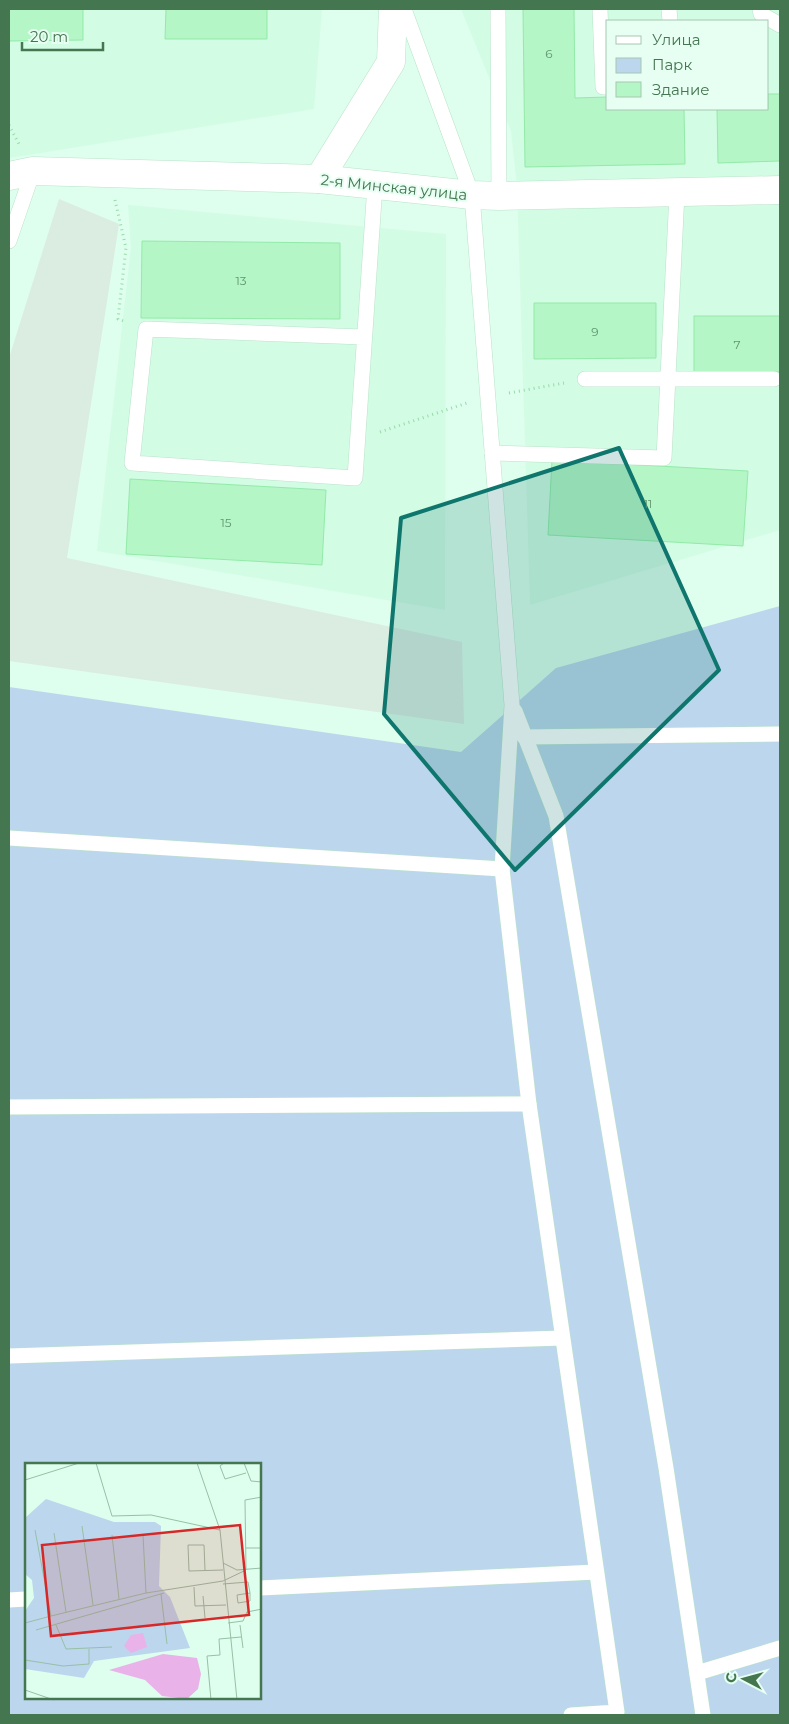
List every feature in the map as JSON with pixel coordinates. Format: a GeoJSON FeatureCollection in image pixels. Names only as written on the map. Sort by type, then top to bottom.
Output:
{"type":"FeatureCollection","features":[{"type":"Feature","properties":{"kind":"street"},"geometry":{"type":"LineString","coordinates":[[319,179],[391,62],[393,9]]}},
{"type":"Feature","properties":{"kind":"street","name":"2-я Минская улица"},"geometry":{"type":"LineString","coordinates":[[21,174],[109,173],[319,179],[472,195],[499,196],[780,190]]}},
{"type":"Feature","properties":{"kind":"lane"},"geometry":{"type":"LineString","coordinates":[[404,9],[472,195],[512,705],[502,868],[529,1104],[617,1714],[571,1715]]}},
{"type":"Feature","properties":{"kind":"lane"},"geometry":{"type":"LineString","coordinates":[[498,9],[499,196]]}},
{"type":"Feature","properties":{"kind":"lane"},"geometry":{"type":"LineString","coordinates":[[600,9],[603,87],[606,87]]}},
{"type":"Feature","properties":{"kind":"lane"},"geometry":{"type":"LineString","coordinates":[[760,9],[761,14],[780,25]]}},
{"type":"Feature","properties":{"kind":"lane"},"geometry":{"type":"LineString","coordinates":[[9,241],[21,174]]}},
{"type":"Feature","properties":{"kind":"lane"},"geometry":{"type":"LineString","coordinates":[[364,337],[146,329],[132,463],[355,478],[375,185]]}},
{"type":"Feature","properties":{"kind":"lane"},"geometry":{"type":"LineString","coordinates":[[492,453],[664,458],[678,193]]}},
{"type":"Feature","properties":{"kind":"lane"},"geometry":{"type":"LineString","coordinates":[[585,379],[774,379]]}},
{"type":"Feature","properties":{"kind":"lane"},"geometry":{"type":"LineString","coordinates":[[512,705],[556,816],[666,1468],[704,1715]]}},
{"type":"Feature","properties":{"kind":"lane"},"geometry":{"type":"LineString","coordinates":[[524,737],[780,734]]}},
{"type":"Feature","properties":{"kind":"lane"},"geometry":{"type":"LineString","coordinates":[[9,838],[502,868]]}},
{"type":"Feature","properties":{"kind":"lane"},"geometry":{"type":"LineString","coordinates":[[9,1107],[529,1104]]}},
{"type":"Feature","properties":{"kind":"lane"},"geometry":{"type":"LineString","coordinates":[[9,1356],[562,1338]]}},
{"type":"Feature","properties":{"kind":"lane"},"geometry":{"type":"LineString","coordinates":[[261,1588],[596,1572]]}},
{"type":"Feature","properties":{"kind":"lane"},"geometry":{"type":"LineString","coordinates":[[9,1600],[25,1599]]}},
{"type":"Feature","properties":{"kind":"lane"},"geometry":{"type":"LineString","coordinates":[[697,1673],[780,1648]]}},
{"type":"Feature","properties":{"kind":"path"},"geometry":{"type":"LineString","coordinates":[[109,173],[126,248],[118,319],[146,329]]}},
{"type":"Feature","properties":{"kind":"highlighted area"},"geometry":{"type":"Polygon","coordinates":[[[619,448],[719,670],[515,870],[384,714],[401,518],[619,448]]]}},
{"type":"Feature","properties":{"kind":"shaded area"},"geometry":{"type":"Polygon","coordinates":[[[9,9],[322,9],[314,109],[9,158],[9,9]]]}},
{"type":"Feature","properties":{"kind":"shaded area"},"geometry":{"type":"Polygon","coordinates":[[[461,9],[780,9],[780,530],[530,605],[517,186],[511,131],[461,9]]]}},
{"type":"Feature","properties":{"kind":"shaded area"},"geometry":{"type":"Polygon","coordinates":[[[59,199],[119,224],[67,558],[462,642],[464,724],[9,661],[9,358],[59,199]]]}},
{"type":"Feature","properties":{"kind":"shaded area"},"geometry":{"type":"Polygon","coordinates":[[[128,205],[446,234],[445,610],[97,551],[131,247],[128,205]]]}},
{"type":"Feature","properties":{"kind":"green space"},"geometry":{"type":"Polygon","coordinates":[[[780,606],[780,1715],[9,1715],[9,687],[461,752],[556,668],[780,606]]]}},
{"type":"Feature","properties":{"kind":"building"},"geometry":{"type":"Polygon","coordinates":[[[9,9],[83,9],[83,40],[9,41],[9,9]]]}},
{"type":"Feature","properties":{"kind":"building"},"geometry":{"type":"Polygon","coordinates":[[[166,9],[267,9],[267,39],[165,39],[166,9]]]}},
{"type":"Feature","properties":{"kind":"building"},"geometry":{"type":"Polygon","coordinates":[[[523,9],[574,9],[575,98],[606,97],[606,110],[684,110],[685,164],[525,167],[523,9]]]}},
{"type":"Feature","properties":{"kind":"building"},"geometry":{"type":"Polygon","coordinates":[[[769,94],[780,94],[780,161],[718,163],[717,110],[769,110],[769,94]]]}},
{"type":"Feature","properties":{"kind":"building"},"geometry":{"type":"Polygon","coordinates":[[[142,241],[340,243],[340,319],[141,318],[142,241]]]}},
{"type":"Feature","properties":{"kind":"building"},"geometry":{"type":"Polygon","coordinates":[[[534,303],[656,303],[656,358],[534,359],[534,303]]]}},
{"type":"Feature","properties":{"kind":"building"},"geometry":{"type":"Polygon","coordinates":[[[694,316],[780,316],[780,372],[694,372],[694,316]]]}},
{"type":"Feature","properties":{"kind":"building"},"geometry":{"type":"Polygon","coordinates":[[[552,460],[748,471],[743,546],[548,535],[552,460]]]}},
{"type":"Feature","properties":{"kind":"building"},"geometry":{"type":"Polygon","coordinates":[[[130,479],[326,490],[322,565],[126,554],[130,479]]]}}]}
